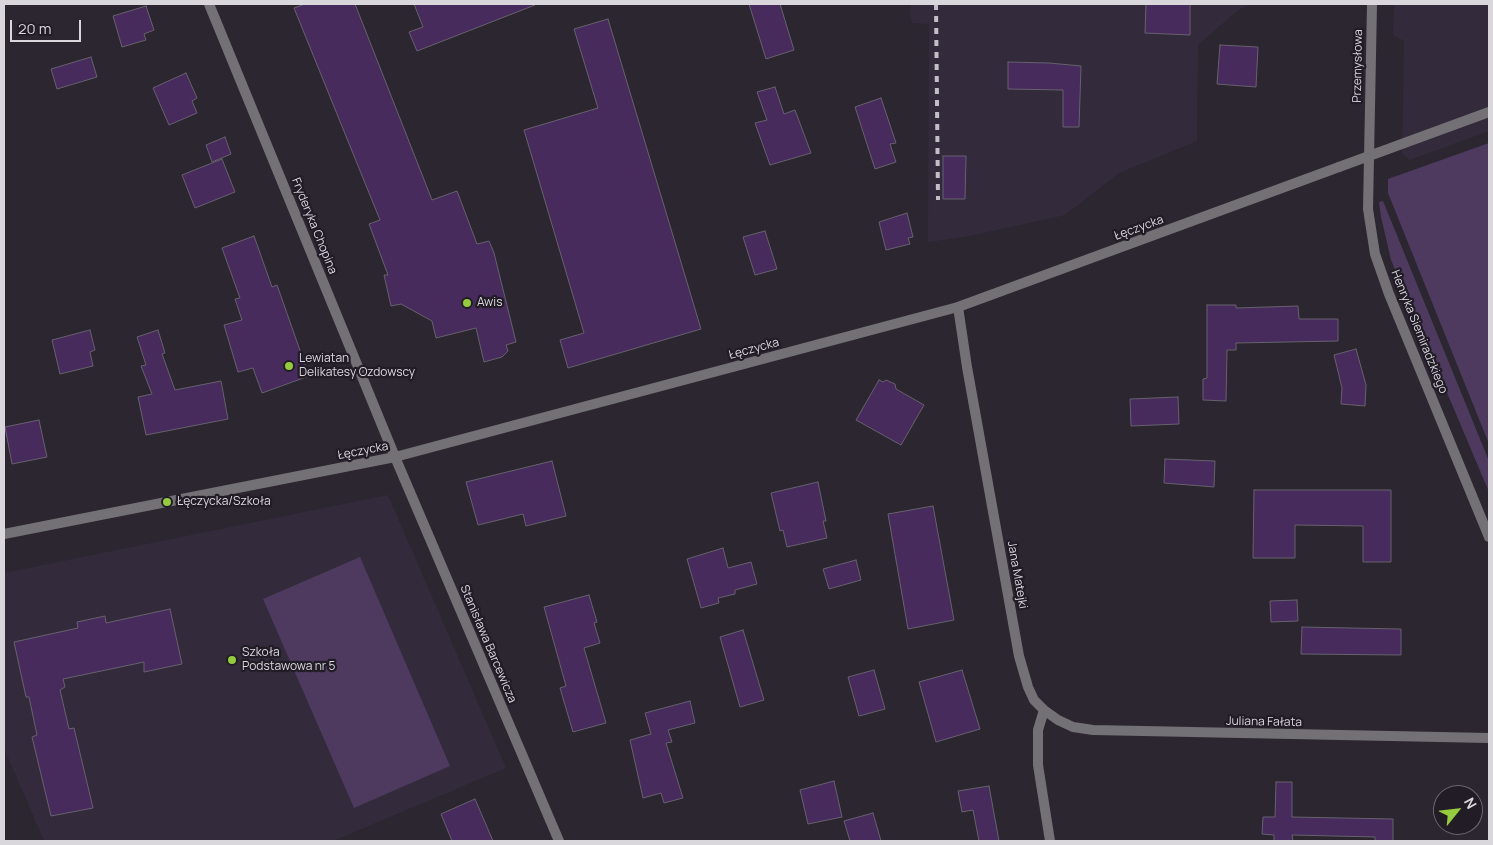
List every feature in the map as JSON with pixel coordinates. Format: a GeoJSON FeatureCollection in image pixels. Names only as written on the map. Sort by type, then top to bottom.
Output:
{"type":"FeatureCollection","features":[{"type":"Feature","properties":{"kind":"street","name":"Fryderyka Chopina"},"geometry":{"type":"LineString","coordinates":[[209,4],[395,457]]}},
{"type":"Feature","properties":{"kind":"street","name":"Przemysłowa"},"geometry":{"type":"LineString","coordinates":[[1369,128],[1372,4]]}},
{"type":"Feature","properties":{"kind":"street","name":"Łęczycka"},"geometry":{"type":"LineString","coordinates":[[4,534],[395,457],[958,307],[1489,112]]}},
{"type":"Feature","properties":{"kind":"street","name":"Henryka Siemiradzkiego"},"geometry":{"type":"LineString","coordinates":[[1369,128],[1368,209],[1375,254],[1389,294],[1489,537]]}},
{"type":"Feature","properties":{"kind":"street","name":"Jana Matejki"},"geometry":{"type":"LineString","coordinates":[[958,307],[1019,656],[1034,700],[1044,710]]}},
{"type":"Feature","properties":{"kind":"street","name":"Stanisława Barcewicza"},"geometry":{"type":"LineString","coordinates":[[395,457],[558,841]]}},
{"type":"Feature","properties":{"kind":"street","name":"Juliana Fałata"},"geometry":{"type":"LineString","coordinates":[[1044,710],[1058,720],[1074,727],[1093,730],[1489,738]]}},
{"type":"Feature","properties":{"kind":"street"},"geometry":{"type":"LineString","coordinates":[[1044,710],[1038,730],[1038,764],[1050,841]]}},
{"type":"Feature","properties":{"kind":"shaded area"},"geometry":{"type":"Polygon","coordinates":[[[911,4],[1248,4],[1198,45],[1197,141],[1119,173],[1065,215],[965,237],[928,242],[929,24],[912,23],[911,4]]]}},
{"type":"Feature","properties":{"kind":"shaded area"},"geometry":{"type":"Polygon","coordinates":[[[1394,4],[1489,4],[1489,131],[1410,160],[1402,154],[1404,41],[1393,35],[1394,4]]]}},
{"type":"Feature","properties":{"kind":"shaded area"},"geometry":{"type":"Polygon","coordinates":[[[1489,143],[1489,444],[1388,193],[1388,179],[1489,143]]]}},
{"type":"Feature","properties":{"kind":"shaded area"},"geometry":{"type":"Polygon","coordinates":[[[1383,201],[1489,461],[1489,492],[1391,260],[1381,217],[1379,202],[1383,201]]]}},
{"type":"Feature","properties":{"kind":"shaded area","name":"Szkoła Podstawowa nr 5"},"geometry":{"type":"Polygon","coordinates":[[[388,495],[506,768],[333,841],[44,841],[4,748],[4,573],[388,495]]]}},
{"type":"Feature","properties":{"kind":"shaded area"},"geometry":{"type":"Polygon","coordinates":[[[360,557],[450,766],[354,808],[263,599],[360,557]]]}},
{"type":"Feature","properties":{"kind":"building"},"geometry":{"type":"Polygon","coordinates":[[[305,4],[355,4],[432,200],[457,191],[477,244],[489,241],[494,253],[516,342],[506,345],[508,351],[502,357],[484,362],[476,328],[436,338],[432,321],[401,304],[391,306],[384,275],[388,275],[369,224],[380,220],[294,8],[305,4]]]}},
{"type":"Feature","properties":{"kind":"building"},"geometry":{"type":"Polygon","coordinates":[[[414,4],[535,5],[417,51],[409,32],[423,27],[414,4]]]}},
{"type":"Feature","properties":{"kind":"building"},"geometry":{"type":"Polygon","coordinates":[[[749,4],[780,4],[794,50],[766,59],[749,4]]]}},
{"type":"Feature","properties":{"kind":"building"},"geometry":{"type":"Polygon","coordinates":[[[1146,4],[1190,4],[1190,35],[1145,33],[1146,4]]]}},
{"type":"Feature","properties":{"kind":"building"},"geometry":{"type":"Polygon","coordinates":[[[146,6],[154,30],[144,34],[146,40],[122,47],[113,16],[146,6]]]}},
{"type":"Feature","properties":{"kind":"building"},"geometry":{"type":"Polygon","coordinates":[[[608,19],[701,329],[568,368],[560,340],[584,333],[524,130],[598,108],[574,29],[608,19]]]}},
{"type":"Feature","properties":{"kind":"building"},"geometry":{"type":"Polygon","coordinates":[[[1220,45],[1258,47],[1256,87],[1217,84],[1220,45]]]}},
{"type":"Feature","properties":{"kind":"building"},"geometry":{"type":"Polygon","coordinates":[[[91,57],[97,77],[57,89],[51,69],[91,57]]]}},
{"type":"Feature","properties":{"kind":"building"},"geometry":{"type":"Polygon","coordinates":[[[1008,62],[1081,66],[1079,127],[1063,127],[1063,90],[1008,89],[1008,62]]]}},
{"type":"Feature","properties":{"kind":"building"},"geometry":{"type":"Polygon","coordinates":[[[186,73],[197,98],[192,101],[197,113],[169,125],[153,88],[186,73]]]}},
{"type":"Feature","properties":{"kind":"building"},"geometry":{"type":"Polygon","coordinates":[[[775,87],[784,114],[795,110],[811,153],[770,165],[755,123],[767,120],[757,92],[775,87]]]}},
{"type":"Feature","properties":{"kind":"building"},"geometry":{"type":"Polygon","coordinates":[[[881,98],[896,143],[890,144],[896,162],[875,169],[855,107],[881,98]]]}},
{"type":"Feature","properties":{"kind":"building"},"geometry":{"type":"Polygon","coordinates":[[[225,137],[231,154],[212,162],[206,145],[225,137]]]}},
{"type":"Feature","properties":{"kind":"building"},"geometry":{"type":"Polygon","coordinates":[[[943,156],[966,156],[965,199],[943,199],[943,156]]]}},
{"type":"Feature","properties":{"kind":"building"},"geometry":{"type":"Polygon","coordinates":[[[222,159],[235,192],[195,208],[182,175],[222,159]]]}},
{"type":"Feature","properties":{"kind":"building"},"geometry":{"type":"Polygon","coordinates":[[[907,213],[913,237],[908,238],[910,244],[886,250],[879,222],[907,213]]]}},
{"type":"Feature","properties":{"kind":"building"},"geometry":{"type":"Polygon","coordinates":[[[765,231],[777,269],[755,275],[743,237],[765,231]]]}},
{"type":"Feature","properties":{"kind":"building"},"geometry":{"type":"Polygon","coordinates":[[[254,236],[272,287],[277,285],[309,376],[262,393],[253,368],[238,372],[224,325],[242,320],[235,299],[240,298],[222,248],[254,236]]]}},
{"type":"Feature","properties":{"kind":"building"},"geometry":{"type":"Polygon","coordinates":[[[1207,305],[1236,305],[1236,308],[1298,306],[1299,319],[1338,319],[1338,341],[1236,343],[1236,350],[1227,350],[1226,401],[1203,400],[1203,379],[1207,378],[1207,305]]]}},
{"type":"Feature","properties":{"kind":"building"},"geometry":{"type":"Polygon","coordinates":[[[90,330],[95,350],[90,352],[93,366],[60,374],[52,340],[90,330]]]}},
{"type":"Feature","properties":{"kind":"building"},"geometry":{"type":"Polygon","coordinates":[[[158,330],[165,353],[162,354],[175,390],[221,381],[228,419],[146,435],[138,397],[152,394],[141,366],[146,365],[137,337],[158,330]]]}},
{"type":"Feature","properties":{"kind":"building"},"geometry":{"type":"Polygon","coordinates":[[[1356,349],[1366,385],[1365,406],[1341,404],[1342,388],[1334,355],[1356,349]]]}},
{"type":"Feature","properties":{"kind":"building"},"geometry":{"type":"Polygon","coordinates":[[[879,380],[883,382],[886,380],[895,384],[896,389],[924,405],[901,445],[856,420],[879,380]]]}},
{"type":"Feature","properties":{"kind":"building"},"geometry":{"type":"Polygon","coordinates":[[[1178,397],[1179,424],[1131,426],[1130,399],[1178,397]]]}},
{"type":"Feature","properties":{"kind":"building"},"geometry":{"type":"Polygon","coordinates":[[[39,420],[47,457],[12,464],[5,427],[39,420]]]}},
{"type":"Feature","properties":{"kind":"building"},"geometry":{"type":"Polygon","coordinates":[[[1165,459],[1215,461],[1214,487],[1164,483],[1165,459]]]}},
{"type":"Feature","properties":{"kind":"building"},"geometry":{"type":"Polygon","coordinates":[[[552,461],[566,516],[526,526],[523,514],[478,525],[466,482],[552,461]]]}},
{"type":"Feature","properties":{"kind":"building"},"geometry":{"type":"Polygon","coordinates":[[[818,482],[826,521],[823,521],[827,538],[787,547],[783,530],[780,531],[771,493],[818,482]]]}},
{"type":"Feature","properties":{"kind":"building"},"geometry":{"type":"Polygon","coordinates":[[[1254,490],[1391,490],[1391,562],[1363,562],[1363,526],[1295,525],[1295,558],[1253,558],[1254,490]]]}},
{"type":"Feature","properties":{"kind":"building"},"geometry":{"type":"Polygon","coordinates":[[[933,506],[954,620],[908,629],[888,514],[933,506]]]}},
{"type":"Feature","properties":{"kind":"building"},"geometry":{"type":"Polygon","coordinates":[[[723,548],[728,568],[751,562],[757,584],[735,590],[735,594],[718,598],[719,603],[701,608],[687,559],[723,548]]]}},
{"type":"Feature","properties":{"kind":"building"},"geometry":{"type":"Polygon","coordinates":[[[856,560],[861,580],[829,589],[823,569],[856,560]]]}},
{"type":"Feature","properties":{"kind":"building"},"geometry":{"type":"Polygon","coordinates":[[[589,595],[597,622],[594,623],[600,643],[584,648],[606,723],[573,732],[560,688],[566,686],[544,607],[589,595]]]}},
{"type":"Feature","properties":{"kind":"building"},"geometry":{"type":"Polygon","coordinates":[[[1297,600],[1298,621],[1271,622],[1270,601],[1297,600]]]}},
{"type":"Feature","properties":{"kind":"building"},"geometry":{"type":"Polygon","coordinates":[[[170,609],[182,664],[144,672],[144,662],[63,679],[65,687],[60,690],[69,729],[74,728],[93,808],[51,816],[32,737],[37,735],[29,697],[26,697],[14,642],[78,628],[77,622],[105,616],[106,623],[170,609]]]}},
{"type":"Feature","properties":{"kind":"building"},"geometry":{"type":"Polygon","coordinates":[[[1302,627],[1401,629],[1401,655],[1301,654],[1302,627]]]}},
{"type":"Feature","properties":{"kind":"building"},"geometry":{"type":"Polygon","coordinates":[[[743,630],[764,700],[740,707],[720,637],[743,630]]]}},
{"type":"Feature","properties":{"kind":"building"},"geometry":{"type":"Polygon","coordinates":[[[874,670],[885,709],[859,716],[848,677],[874,670]]]}},
{"type":"Feature","properties":{"kind":"building"},"geometry":{"type":"Polygon","coordinates":[[[962,670],[980,729],[936,742],[919,682],[962,670]]]}},
{"type":"Feature","properties":{"kind":"building"},"geometry":{"type":"Polygon","coordinates":[[[690,701],[695,723],[668,730],[672,742],[666,743],[683,798],[664,803],[661,793],[643,798],[630,740],[651,734],[645,713],[690,701]]]}},
{"type":"Feature","properties":{"kind":"building"},"geometry":{"type":"Polygon","coordinates":[[[834,781],[842,817],[808,824],[800,790],[834,781]]]}},
{"type":"Feature","properties":{"kind":"building"},"geometry":{"type":"Polygon","coordinates":[[[1276,782],[1292,782],[1292,817],[1393,819],[1393,841],[1375,841],[1375,837],[1292,835],[1293,841],[1274,841],[1274,835],[1262,834],[1263,817],[1275,817],[1276,782]]]}},
{"type":"Feature","properties":{"kind":"building"},"geometry":{"type":"Polygon","coordinates":[[[989,786],[999,841],[979,841],[973,810],[962,812],[958,791],[989,786]]]}},
{"type":"Feature","properties":{"kind":"building"},"geometry":{"type":"Polygon","coordinates":[[[475,799],[493,841],[452,841],[441,814],[475,799]]]}},
{"type":"Feature","properties":{"kind":"building"},"geometry":{"type":"Polygon","coordinates":[[[873,813],[881,841],[850,841],[844,821],[873,813]]]}},
{"type":"Feature","properties":{"kind":"railway"},"geometry":{"type":"LineString","coordinates":[[936,4],[938,200]]}},
{"type":"Feature","properties":{"kind":"place","name":"Awis"},"geometry":{"type":"Point","coordinates":[467,303]}},
{"type":"Feature","properties":{"kind":"place","name":"Lewiatan Delikatesy Ozdowscy"},"geometry":{"type":"Point","coordinates":[289,366]}},
{"type":"Feature","properties":{"kind":"place","name":"Łęczycka/Szkoła"},"geometry":{"type":"Point","coordinates":[167,502]}},
{"type":"Feature","properties":{"kind":"place","name":"Szkoła Podstawowa nr 5"},"geometry":{"type":"Point","coordinates":[232,660]}}]}
